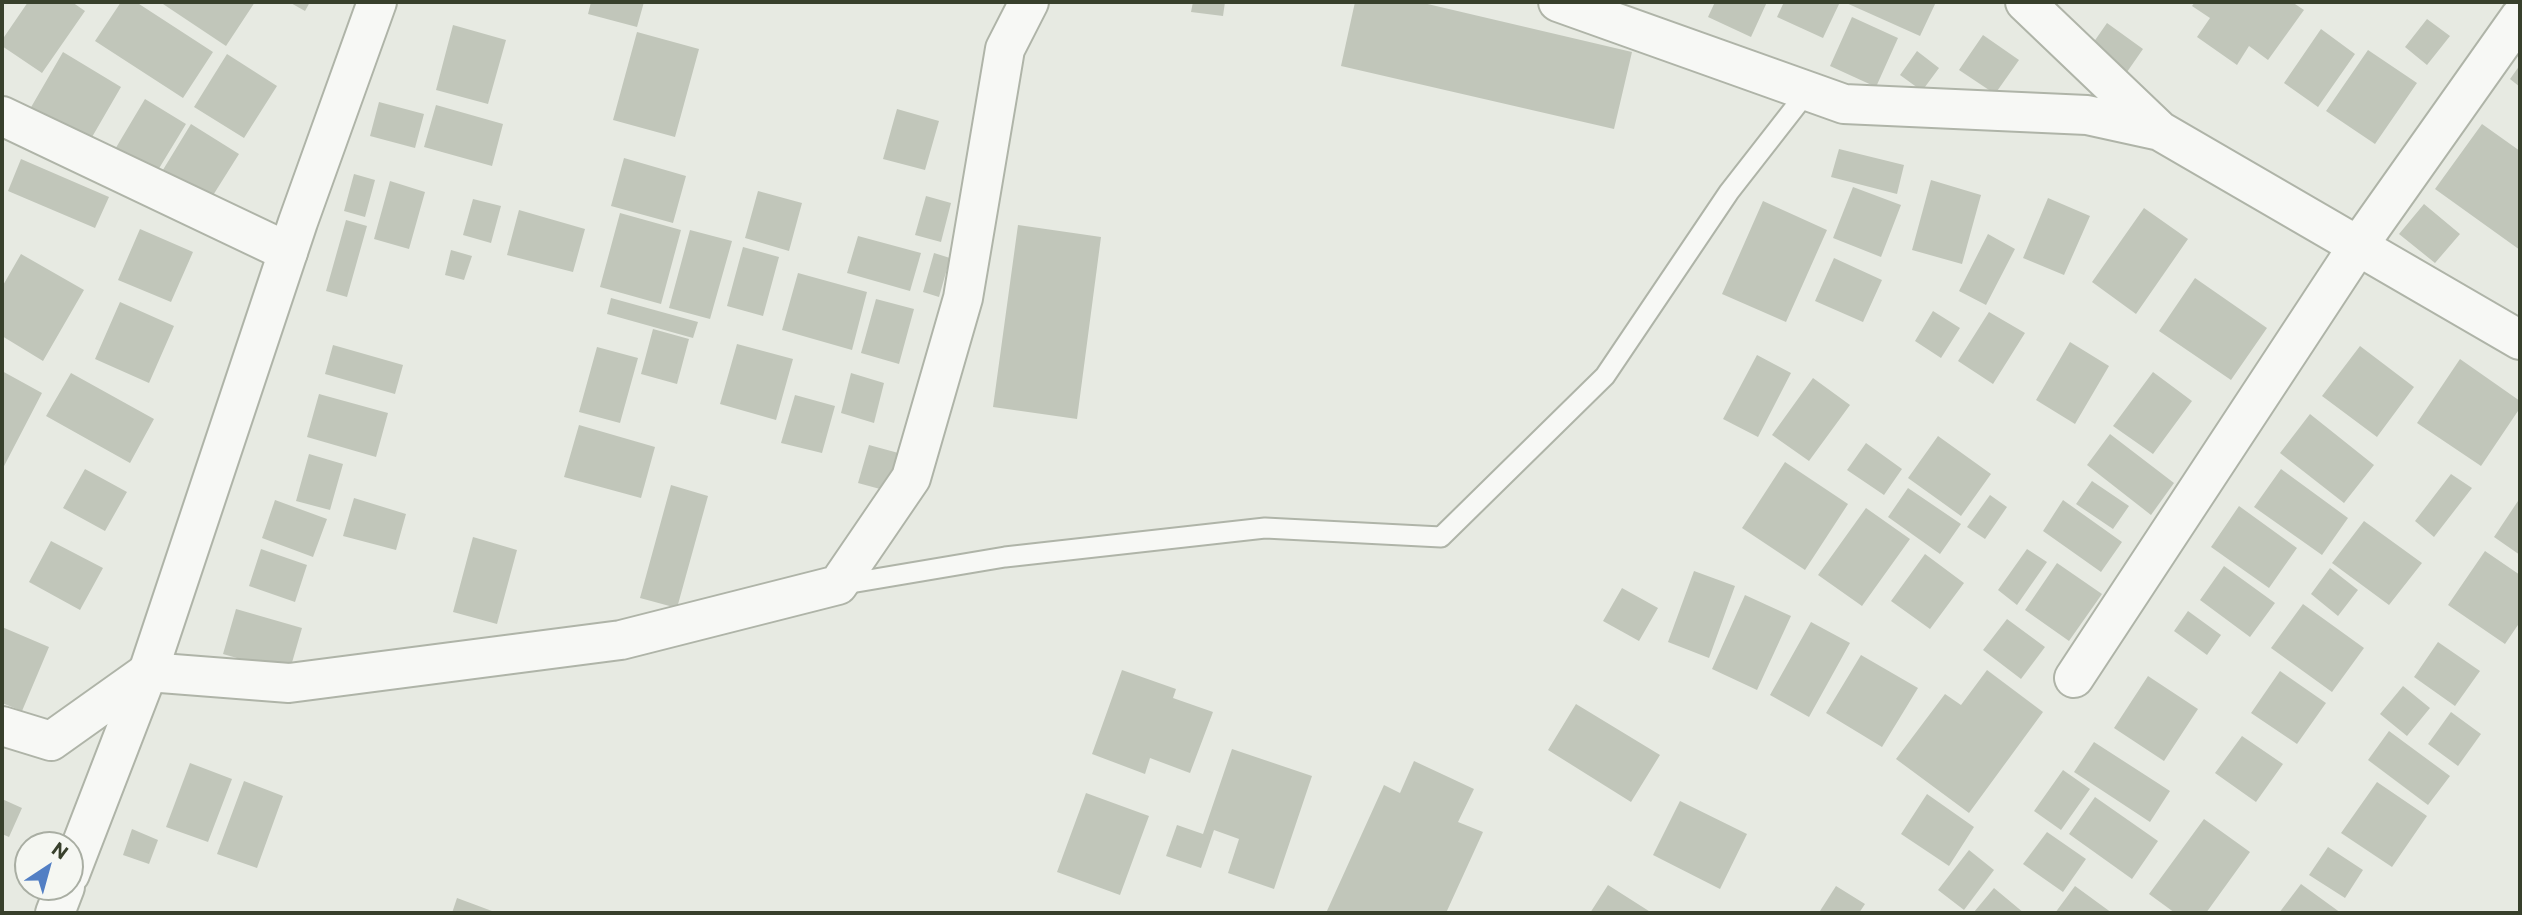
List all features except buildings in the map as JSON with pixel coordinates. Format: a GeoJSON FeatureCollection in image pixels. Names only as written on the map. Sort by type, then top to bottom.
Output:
{"type":"FeatureCollection","features":[{"type":"Feature","properties":{"kind":"street"},"geometry":{"type":"LineString","coordinates":[[84,838],[148,672],[288,252],[377,2]]}},
{"type":"Feature","properties":{"kind":"street"},"geometry":{"type":"LineString","coordinates":[[2,726],[51,741],[148,672],[289,683],[621,640],[838,585],[911,478],[963,298],[1004,49],[1029,2]]}},
{"type":"Feature","properties":{"kind":"street"},"geometry":{"type":"LineString","coordinates":[[1558,2],[1844,104],[2087,115],[2160,131]]}},
{"type":"Feature","properties":{"kind":"street"},"geometry":{"type":"LineString","coordinates":[[2025,2],[2160,131],[2520,340]]}},
{"type":"Feature","properties":{"kind":"street"},"geometry":{"type":"LineString","coordinates":[[2074,678],[2358,246],[2520,17]]}},
{"type":"Feature","properties":{"kind":"street"},"geometry":{"type":"LineString","coordinates":[[2,116],[288,252]]}},
{"type":"Feature","properties":{"kind":"lane"},"geometry":{"type":"LineString","coordinates":[[838,585],[1005,557],[1265,528],[1441,537],[1605,376],[1729,192],[1807,92]]}}]}
